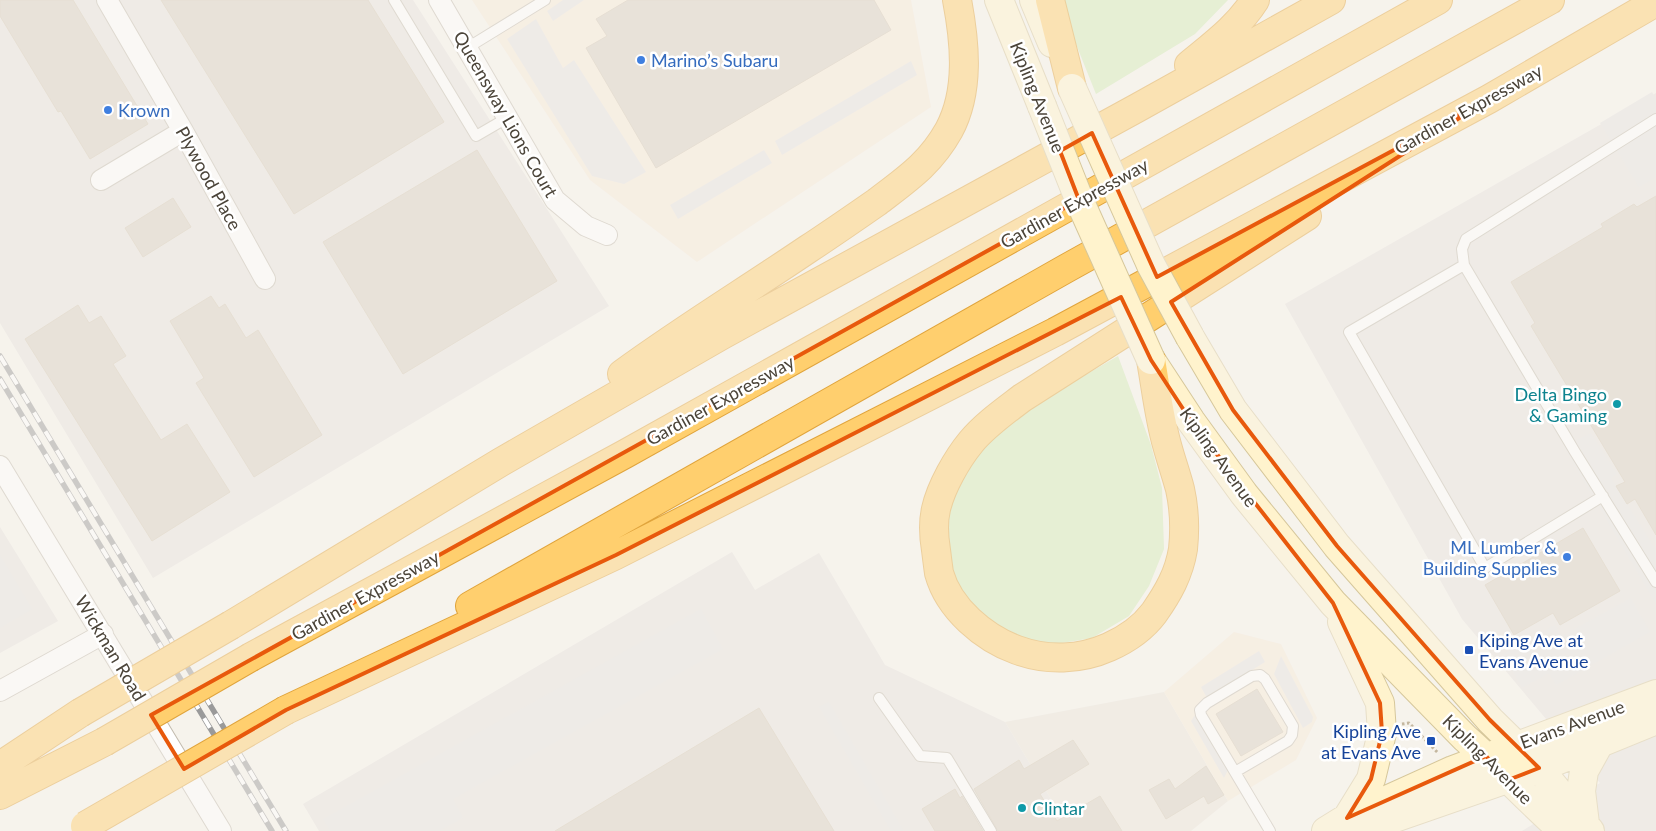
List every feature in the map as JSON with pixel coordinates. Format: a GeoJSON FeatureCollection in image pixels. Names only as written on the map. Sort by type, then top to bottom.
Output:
{"type":"FeatureCollection","features":[{"type":"Feature","properties":{"kind":"highway"},"geometry":{"type":"LineString","coordinates":[[501,462],[634,365],[846,224],[917,172],[934,154],[949,129],[957,110],[965,61],[963,31],[957,0]]}},
{"type":"Feature","properties":{"kind":"highway"},"geometry":{"type":"LineString","coordinates":[[1050,0],[1072,88]]}},
{"type":"Feature","properties":{"kind":"highway"},"geometry":{"type":"LineString","coordinates":[[1137,108],[1232,29],[1255,0]]}},
{"type":"Feature","properties":{"kind":"highway"},"geometry":{"type":"LineString","coordinates":[[0,766],[80,713],[231,625],[501,462],[722,335],[1331,0]]}},
{"type":"Feature","properties":{"kind":"highway","name":"Gardiner Expressway"},"geometry":{"type":"LineString","coordinates":[[0,795],[104,742],[251,657],[625,454],[1438,0]]}},
{"type":"Feature","properties":{"kind":"highway","name":"Gardiner Expressway"},"geometry":{"type":"LineString","coordinates":[[81,828],[1041,282],[1550,0]]}},
{"type":"Feature","properties":{"kind":"highway","name":"Gardiner Expressway"},"geometry":{"type":"LineString","coordinates":[[286,710],[616,555],[1055,332],[1489,99],[1656,2]]}},
{"type":"Feature","properties":{"kind":"highway"},"geometry":{"type":"LineString","coordinates":[[1151,360],[1166,444],[1180,490],[1183,548],[1177,576],[1165,598],[1145,625],[1123,641],[1093,654],[1058,658],[1028,654],[1002,645],[980,630],[952,600],[940,574],[934,539],[936,509],[947,480],[971,441],[997,417],[1022,398],[1489,99]]}},
{"type":"Feature","properties":{"kind":"main road","name":"Kipling Avenue"},"geometry":{"type":"LineString","coordinates":[[999,0],[1081,204],[1151,360],[1191,421],[1244,494],[1333,603],[1508,780],[1579,829]]}},
{"type":"Feature","properties":{"kind":"main road","name":"Kipling Avenue"},"geometry":{"type":"LineString","coordinates":[[1034,0],[1151,265],[1233,410],[1337,546],[1490,720],[1539,768],[1579,829]]}},
{"type":"Feature","properties":{"kind":"main road"},"geometry":{"type":"LineString","coordinates":[[1333,603],[1380,702],[1382,733],[1371,779],[1343,827]]}},
{"type":"Feature","properties":{"kind":"main road","name":"Evans Avenue"},"geometry":{"type":"LineString","coordinates":[[1343,827],[1486,756],[1656,694]]}},
{"type":"Feature","properties":{"kind":"main road","name":"Evans Avenue"},"geometry":{"type":"LineString","coordinates":[[1343,827],[1385,827],[1539,768],[1656,720]]}},
{"type":"Feature","properties":{"kind":"main road"},"geometry":{"type":"LineString","coordinates":[[1579,829],[1584,771],[1599,744]]}},
{"type":"Feature","properties":{"kind":"street","name":"Plywood Place"},"geometry":{"type":"LineString","coordinates":[[107,0],[183,131],[265,279]]}},
{"type":"Feature","properties":{"kind":"street","name":"Queensway Lions Court"},"geometry":{"type":"LineString","coordinates":[[438,0],[555,200],[586,226],[607,235]]}},
{"type":"Feature","properties":{"kind":"street"},"geometry":{"type":"LineString","coordinates":[[102,180],[183,131]]}},
{"type":"Feature","properties":{"kind":"street","name":"Wickman Road"},"geometry":{"type":"LineString","coordinates":[[0,466],[221,831]]}},
{"type":"Feature","properties":{"kind":"street"},"geometry":{"type":"LineString","coordinates":[[0,692],[103,634]]}},
{"type":"Feature","properties":{"kind":"lane"},"geometry":{"type":"LineString","coordinates":[[394,0],[476,136],[507,118]]}},
{"type":"Feature","properties":{"kind":"lane"},"geometry":{"type":"LineString","coordinates":[[467,48],[545,0]]}},
{"type":"Feature","properties":{"kind":"lane"},"geometry":{"type":"LineString","coordinates":[[1656,119],[1466,239],[1462,249],[1464,265],[1656,582]]}},
{"type":"Feature","properties":{"kind":"lane"},"geometry":{"type":"LineString","coordinates":[[1464,265],[1349,332],[1485,568],[1603,496]]}},
{"type":"Feature","properties":{"kind":"lane"},"geometry":{"type":"LineString","coordinates":[[1235,772],[1288,741],[1292,735],[1293,726],[1265,679],[1260,675],[1252,676],[1206,703],[1200,710],[1201,715],[1270,831]]}},
{"type":"Feature","properties":{"kind":"lane"},"geometry":{"type":"LineString","coordinates":[[879,698],[920,756],[947,758],[991,831]]}},
{"type":"Feature","properties":{"kind":"path"},"geometry":{"type":"LineString","coordinates":[[1394,725],[1409,723],[1441,757]]}},
{"type":"Feature","properties":{"kind":"highlighted area"},"geometry":{"type":"Polygon","coordinates":[[[1489,99],[1171,302],[1233,410],[1337,546],[1490,720],[1539,768],[1508,780],[1486,756],[1347,818],[1371,779],[1382,733],[1380,703],[1333,603],[1191,421],[1151,360],[1121,297],[616,555],[286,710],[184,769],[151,715],[1079,200],[1060,151],[1092,133],[1157,277],[1489,99]]]}},
{"type":"Feature","properties":{"kind":"shaded area"},"geometry":{"type":"Polygon","coordinates":[[[0,0],[413,0],[609,306],[153,578],[0,323],[0,0]]]}},
{"type":"Feature","properties":{"kind":"shaded area"},"geometry":{"type":"Polygon","coordinates":[[[472,0],[911,0],[931,107],[697,262],[590,180],[472,0]]]}},
{"type":"Feature","properties":{"kind":"shaded area"},"geometry":{"type":"Polygon","coordinates":[[[563,0],[584,0],[553,21],[547,11],[563,0]]]}},
{"type":"Feature","properties":{"kind":"shaded area"},"geometry":{"type":"Polygon","coordinates":[[[536,19],[563,68],[574,60],[646,172],[624,184],[592,176],[507,39],[536,19]]]}},
{"type":"Feature","properties":{"kind":"shaded area"},"geometry":{"type":"Polygon","coordinates":[[[911,61],[917,75],[782,155],[775,141],[911,61]]]}},
{"type":"Feature","properties":{"kind":"shaded area"},"geometry":{"type":"Polygon","coordinates":[[[1652,92],[1656,99],[1656,177],[1639,187],[1600,123],[1652,92]]]}},
{"type":"Feature","properties":{"kind":"shaded area"},"geometry":{"type":"Polygon","coordinates":[[[1656,93],[1656,831],[1522,831],[1600,783],[1462,619],[1285,304],[1656,93]]]}},
{"type":"Feature","properties":{"kind":"shaded area"},"geometry":{"type":"Polygon","coordinates":[[[764,150],[772,163],[678,219],[670,205],[764,150]]]}},
{"type":"Feature","properties":{"kind":"shaded area"},"geometry":{"type":"Polygon","coordinates":[[[1591,433],[1617,474],[1611,478],[1656,550],[1656,604],[1564,447],[1591,433]]]}},
{"type":"Feature","properties":{"kind":"shaded area"},"geometry":{"type":"Polygon","coordinates":[[[0,527],[58,621],[0,653],[0,527]]]}},
{"type":"Feature","properties":{"kind":"shaded area"},"geometry":{"type":"Polygon","coordinates":[[[732,552],[755,590],[819,553],[885,665],[1005,722],[1070,831],[319,831],[303,804],[732,552]]]}},
{"type":"Feature","properties":{"kind":"shaded area"},"geometry":{"type":"Polygon","coordinates":[[[0,555],[32,609],[0,628],[0,555]]]}},
{"type":"Feature","properties":{"kind":"shaded area"},"geometry":{"type":"Polygon","coordinates":[[[1631,598],[1650,632],[1556,685],[1549,673],[1522,688],[1503,654],[1555,625],[1562,636],[1631,598]]]}},
{"type":"Feature","properties":{"kind":"shaded area"},"geometry":{"type":"Polygon","coordinates":[[[701,609],[723,649],[453,799],[463,818],[439,831],[330,831],[323,819],[701,609]]]}},
{"type":"Feature","properties":{"kind":"shaded area"},"geometry":{"type":"Polygon","coordinates":[[[1234,632],[1281,644],[1317,718],[1296,760],[1228,801],[1164,692],[1234,632]]]}},
{"type":"Feature","properties":{"kind":"shaded area"},"geometry":{"type":"Polygon","coordinates":[[[1259,651],[1265,662],[1207,698],[1201,687],[1259,651]]]}},
{"type":"Feature","properties":{"kind":"shaded area"},"geometry":{"type":"Polygon","coordinates":[[[1281,656],[1313,717],[1312,722],[1303,728],[1274,674],[1281,656]]]}},
{"type":"Feature","properties":{"kind":"shaded area"},"geometry":{"type":"Polygon","coordinates":[[[1164,692],[1228,801],[1191,831],[1070,831],[1005,722],[1164,692]]]}},
{"type":"Feature","properties":{"kind":"shaded area"},"geometry":{"type":"Polygon","coordinates":[[[829,702],[904,831],[891,831],[819,707],[829,702]]]}},
{"type":"Feature","properties":{"kind":"shaded area"},"geometry":{"type":"Polygon","coordinates":[[[1197,712],[1229,768],[1224,778],[1191,721],[1197,712]]]}},
{"type":"Feature","properties":{"kind":"green space"},"geometry":{"type":"Polygon","coordinates":[[[1063,0],[1228,0],[1195,34],[1096,94],[1070,29],[1063,0]]]}},
{"type":"Feature","properties":{"kind":"green space"},"geometry":{"type":"Polygon","coordinates":[[[1118,356],[1151,445],[1162,488],[1164,549],[1149,586],[1129,616],[1092,638],[1056,644],[1020,640],[986,623],[958,592],[946,562],[945,515],[958,481],[985,441],[1018,414],[1118,356]]]}},
{"type":"Feature","properties":{"kind":"building"},"geometry":{"type":"Polygon","coordinates":[[[0,0],[73,0],[148,124],[90,159],[61,111],[58,112],[0,16],[0,0]]]}},
{"type":"Feature","properties":{"kind":"building"},"geometry":{"type":"Polygon","coordinates":[[[161,0],[368,0],[444,122],[294,214],[161,0]]]}},
{"type":"Feature","properties":{"kind":"building"},"geometry":{"type":"Polygon","coordinates":[[[628,0],[874,0],[891,30],[656,168],[586,48],[607,36],[596,19],[628,0]]]}},
{"type":"Feature","properties":{"kind":"building"},"geometry":{"type":"Polygon","coordinates":[[[477,150],[557,281],[403,374],[323,242],[477,150]]]}},
{"type":"Feature","properties":{"kind":"building","name":"Delta Bingo & Gaming"},"geometry":{"type":"Polygon","coordinates":[[[1656,196],[1656,535],[1635,499],[1627,504],[1616,486],[1625,482],[1531,326],[1535,323],[1511,282],[1603,227],[1601,224],[1634,204],[1637,207],[1656,196]]]}},
{"type":"Feature","properties":{"kind":"building"},"geometry":{"type":"Polygon","coordinates":[[[173,198],[191,227],[143,257],[125,228],[173,198]]]}},
{"type":"Feature","properties":{"kind":"building"},"geometry":{"type":"Polygon","coordinates":[[[211,296],[219,308],[225,304],[246,338],[258,330],[322,435],[254,477],[196,383],[204,378],[170,321],[211,296]]]}},
{"type":"Feature","properties":{"kind":"building"},"geometry":{"type":"Polygon","coordinates":[[[78,305],[89,323],[101,316],[126,356],[113,364],[161,440],[187,424],[230,492],[152,541],[25,339],[78,305]]]}},
{"type":"Feature","properties":{"kind":"building","name":"ML Lumber & Building Supplies"},"geometry":{"type":"Polygon","coordinates":[[[1583,528],[1620,591],[1560,625],[1553,613],[1514,635],[1485,585],[1583,528]]]}},
{"type":"Feature","properties":{"kind":"building"},"geometry":{"type":"Polygon","coordinates":[[[1257,689],[1283,732],[1241,756],[1216,714],[1257,689]]]}},
{"type":"Feature","properties":{"kind":"building"},"geometry":{"type":"Polygon","coordinates":[[[759,708],[834,831],[555,831],[759,708]]]}},
{"type":"Feature","properties":{"kind":"building"},"geometry":{"type":"Polygon","coordinates":[[[1073,740],[1089,764],[1040,794],[1057,821],[1100,796],[1122,831],[998,831],[974,789],[1019,760],[1024,769],[1073,740]]]}},
{"type":"Feature","properties":{"kind":"building"},"geometry":{"type":"Polygon","coordinates":[[[1206,766],[1224,795],[1208,804],[1204,796],[1166,819],[1149,790],[1169,779],[1175,789],[1206,766]]]}},
{"type":"Feature","properties":{"kind":"building"},"geometry":{"type":"Polygon","coordinates":[[[955,789],[960,798],[962,796],[983,831],[935,831],[922,809],[955,789]]]}},
{"type":"Feature","properties":{"kind":"railway"},"geometry":{"type":"LineString","coordinates":[[0,356],[286,831]]}},
{"type":"Feature","properties":{"kind":"railway"},"geometry":{"type":"LineString","coordinates":[[0,379],[272,831]]}},
{"type":"Feature","properties":{"kind":"place","name":"Marino’s Subaru"},"geometry":{"type":"Point","coordinates":[641,60]}},
{"type":"Feature","properties":{"kind":"place","name":"Krown"},"geometry":{"type":"Point","coordinates":[108,110]}},
{"type":"Feature","properties":{"kind":"place","name":"Delta Bingo & Gaming"},"geometry":{"type":"Point","coordinates":[1617,404]}},
{"type":"Feature","properties":{"kind":"place","name":"ML Lumber & Building Supplies"},"geometry":{"type":"Point","coordinates":[1567,557]}},
{"type":"Feature","properties":{"kind":"place","name":"Kiping Ave at Evans Avenue"},"geometry":{"type":"Point","coordinates":[1469,650]}},
{"type":"Feature","properties":{"kind":"place","name":"Kipling Ave at Evans Ave"},"geometry":{"type":"Point","coordinates":[1431,741]}},
{"type":"Feature","properties":{"kind":"place","name":"Clintar"},"geometry":{"type":"Point","coordinates":[1022,808]}}]}
